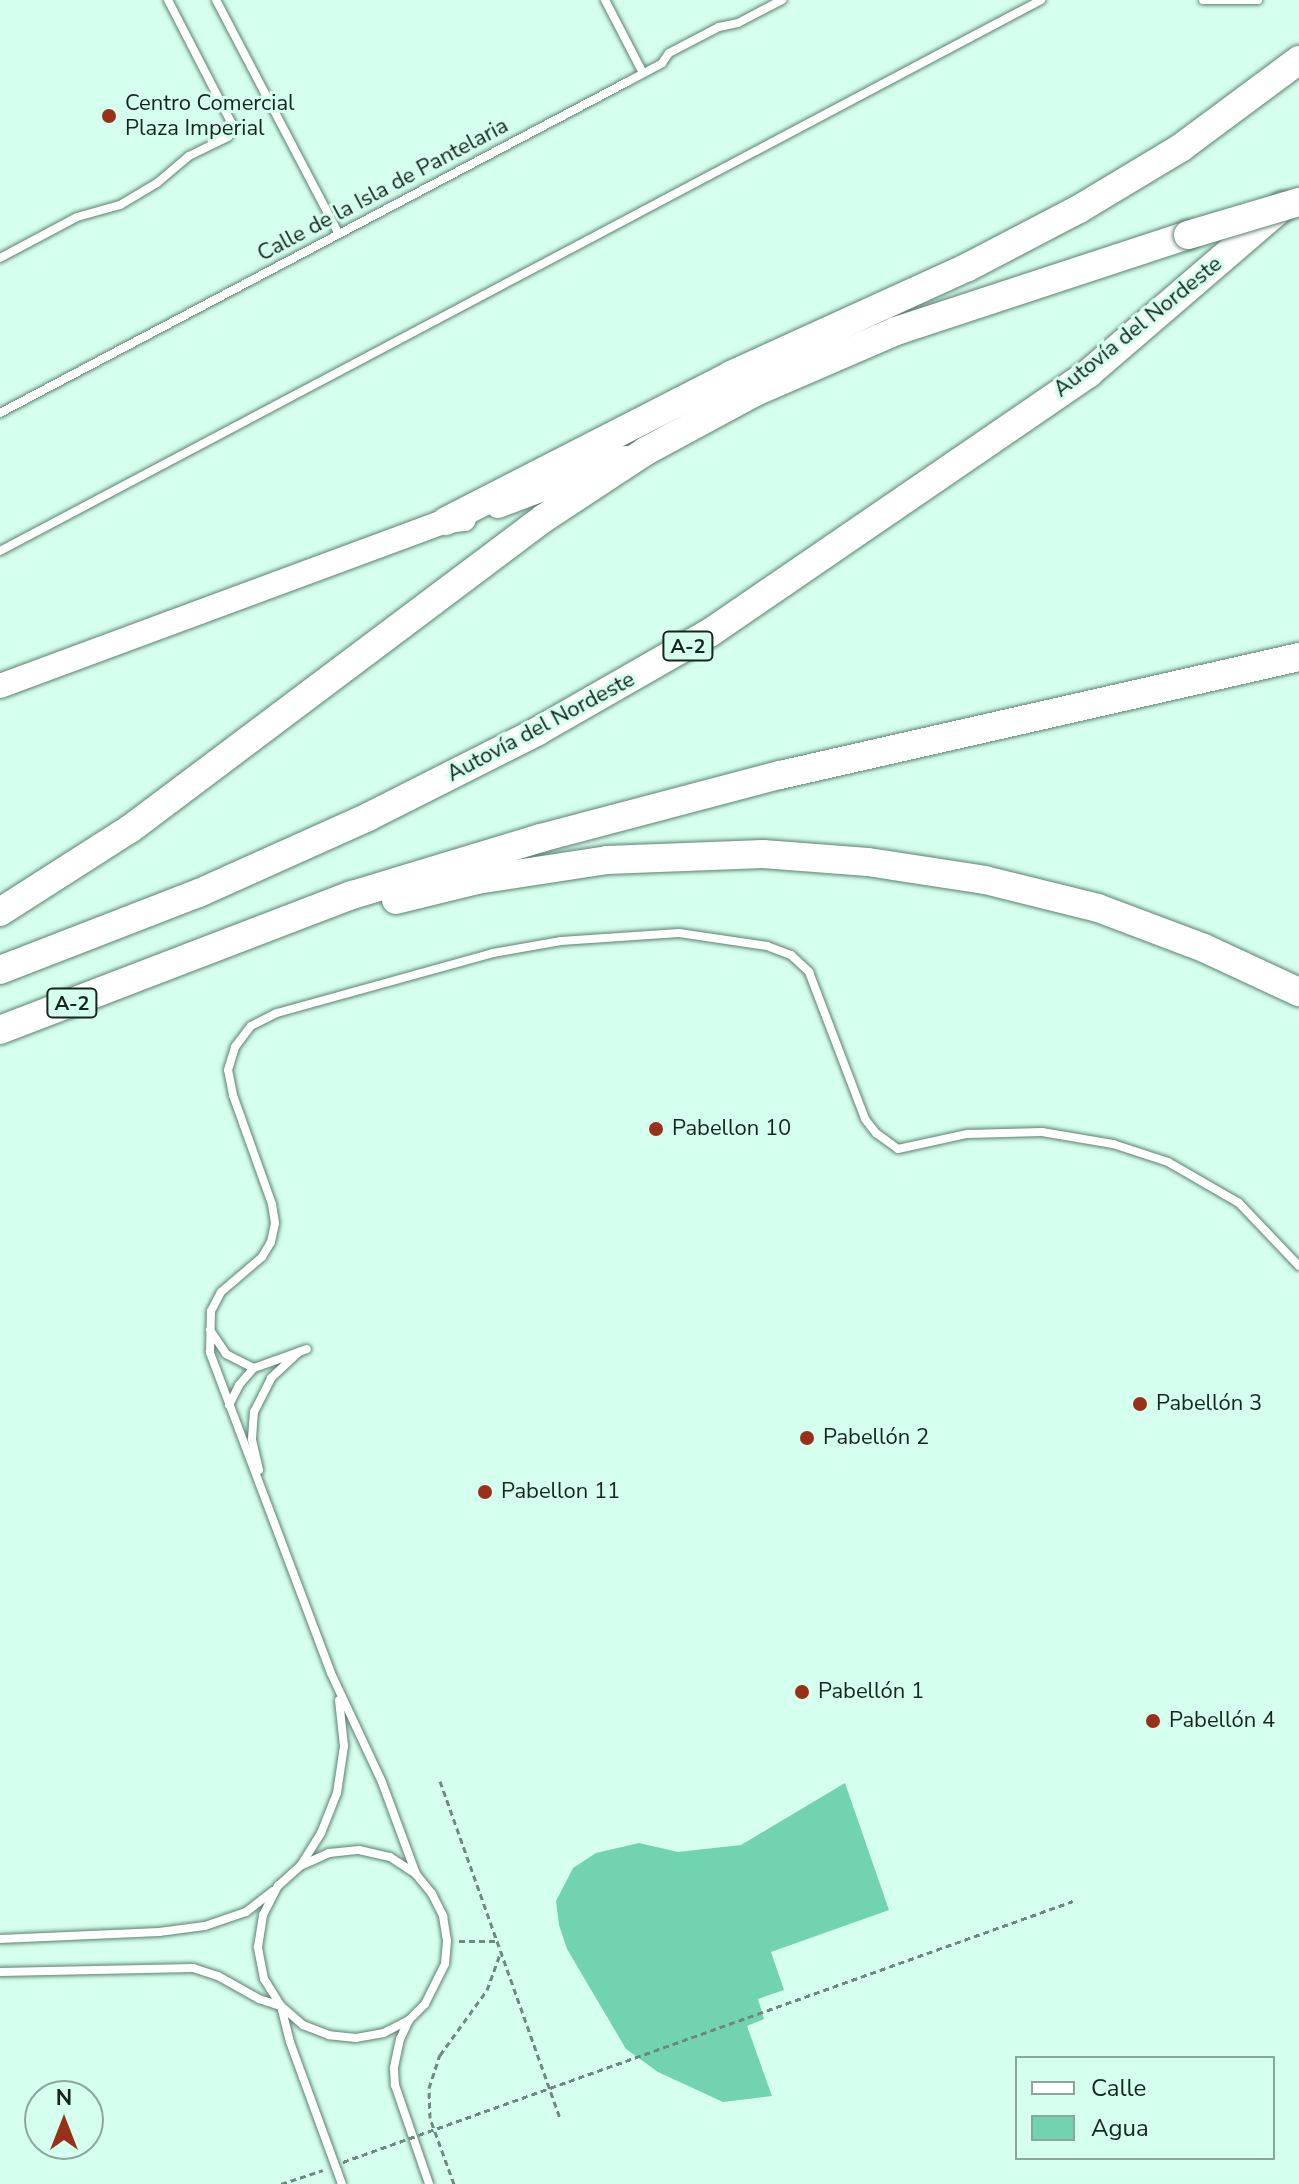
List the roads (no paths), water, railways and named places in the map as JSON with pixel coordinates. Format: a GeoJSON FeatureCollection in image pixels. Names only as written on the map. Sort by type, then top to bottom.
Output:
{"type":"FeatureCollection","features":[{"type":"Feature","properties":{"kind":"highway"},"geometry":{"type":"LineString","coordinates":[[446,521],[731,375],[968,267],[1079,209],[1182,147],[1299,60]]}},
{"type":"Feature","properties":{"kind":"highway","name":"Autovía del Nordeste"},"geometry":{"type":"LineString","coordinates":[[0,970],[199,893],[368,817],[538,731],[698,640],[1089,373],[1299,192]]}},
{"type":"Feature","properties":{"kind":"highway"},"geometry":{"type":"LineString","coordinates":[[0,912],[130,829],[544,518],[646,451],[755,392],[896,331],[1188,235],[1299,202]]}},
{"type":"Feature","properties":{"kind":"highway","name":"A-2"},"geometry":{"type":"LineString","coordinates":[[0,1030],[143,977],[206,948],[352,895],[541,838],[780,775],[1288,660]]}},
{"type":"Feature","properties":{"kind":"highway"},"geometry":{"type":"LineString","coordinates":[[143,977],[204,965],[334,918],[477,880],[607,860],[763,854],[868,862],[985,880],[1098,908],[1204,948],[1299,992]]}},
{"type":"Feature","properties":{"kind":"main road"},"geometry":{"type":"LineString","coordinates":[[0,686],[446,521],[469,518],[599,466],[646,451]]}},
{"type":"Feature","properties":{"kind":"lane"},"geometry":{"type":"LineString","coordinates":[[0,258],[77,217],[120,205],[157,183],[189,156],[228,137],[232,124],[168,0]]}},
{"type":"Feature","properties":{"kind":"lane"},"geometry":{"type":"LineString","coordinates":[[216,0],[339,234]]}},
{"type":"Feature","properties":{"kind":"lane"},"geometry":{"type":"LineString","coordinates":[[605,0],[643,73]]}},
{"type":"Feature","properties":{"kind":"lane","name":"Calle de la Isla de Pantelaria"},"geometry":{"type":"LineString","coordinates":[[0,413],[662,63],[669,53],[782,0]]}},
{"type":"Feature","properties":{"kind":"lane"},"geometry":{"type":"LineString","coordinates":[[0,551],[1041,0]]}},
{"type":"Feature","properties":{"kind":"lane"},"geometry":{"type":"LineString","coordinates":[[1203,0],[1258,0]]}},
{"type":"Feature","properties":{"kind":"lane"},"geometry":{"type":"LineString","coordinates":[[416,1874],[382,1782],[331,1673],[210,1352],[211,1311],[221,1292],[262,1257],[271,1242],[275,1223],[272,1204],[233,1095],[228,1070],[235,1047],[251,1026],[277,1013],[493,953],[625,934],[679,933],[733,940],[791,955],[809,972],[865,1119],[876,1133],[898,1149],[967,1134],[1042,1132],[1113,1144],[1168,1162],[1239,1203],[1299,1266]]}},
{"type":"Feature","properties":{"kind":"lane"},"geometry":{"type":"LineString","coordinates":[[209,1329],[226,1354],[254,1368]]}},
{"type":"Feature","properties":{"kind":"lane"},"geometry":{"type":"LineString","coordinates":[[229,1405],[239,1385],[254,1368],[303,1351],[271,1378],[254,1412],[252,1439],[264,1495]]}},
{"type":"Feature","properties":{"kind":"lane"},"geometry":{"type":"LineString","coordinates":[[0,1939],[159,1932],[205,1926],[246,1912],[300,1866],[321,1833],[337,1793],[342,1762],[341,1709],[331,1673]]}},
{"type":"Feature","properties":{"kind":"lane"},"geometry":{"type":"LineString","coordinates":[[300,1866],[329,1853],[359,1850],[390,1857],[416,1874],[432,1894],[443,1916],[447,1941],[445,1964],[437,1985],[409,2020],[395,2054],[395,2085],[429,2184]]}},
{"type":"Feature","properties":{"kind":"lane"},"geometry":{"type":"LineString","coordinates":[[278,1886],[263,1915],[258,1947],[264,1979],[281,2006],[303,2025],[329,2035],[356,2038],[384,2033],[409,2020]]}},
{"type":"Feature","properties":{"kind":"lane"},"geometry":{"type":"LineString","coordinates":[[0,1972],[193,1968],[281,2006]]}},
{"type":"Feature","properties":{"kind":"lane"},"geometry":{"type":"LineString","coordinates":[[281,2006],[290,2042],[339,2164],[342,2184]]}},
{"type":"Feature","properties":{"kind":"water"},"geometry":{"type":"Polygon","coordinates":[[[845,1783],[889,1910],[771,1952],[784,1990],[758,1999],[764,2019],[747,2026],[772,2096],[723,2102],[658,2072],[626,2049],[567,1949],[559,1925],[556,1901],[573,1868],[596,1853],[639,1843],[678,1852],[741,1845],[845,1783]]]}},
{"type":"Feature","properties":{"kind":"place","name":"Centro Comercial Plaza Imperial"},"geometry":{"type":"Point","coordinates":[109,116]}},
{"type":"Feature","properties":{"kind":"place","name":"Pabellon 10"},"geometry":{"type":"Point","coordinates":[656,1129]}},
{"type":"Feature","properties":{"kind":"place","name":"Pabellón 3"},"geometry":{"type":"Point","coordinates":[1140,1404]}},
{"type":"Feature","properties":{"kind":"place","name":"Pabellón 2"},"geometry":{"type":"Point","coordinates":[807,1438]}},
{"type":"Feature","properties":{"kind":"place","name":"Pabellon 11"},"geometry":{"type":"Point","coordinates":[485,1492]}},
{"type":"Feature","properties":{"kind":"place","name":"Pabellón 1"},"geometry":{"type":"Point","coordinates":[802,1692]}},
{"type":"Feature","properties":{"kind":"place","name":"Pabellón 4"},"geometry":{"type":"Point","coordinates":[1153,1721]}}]}
